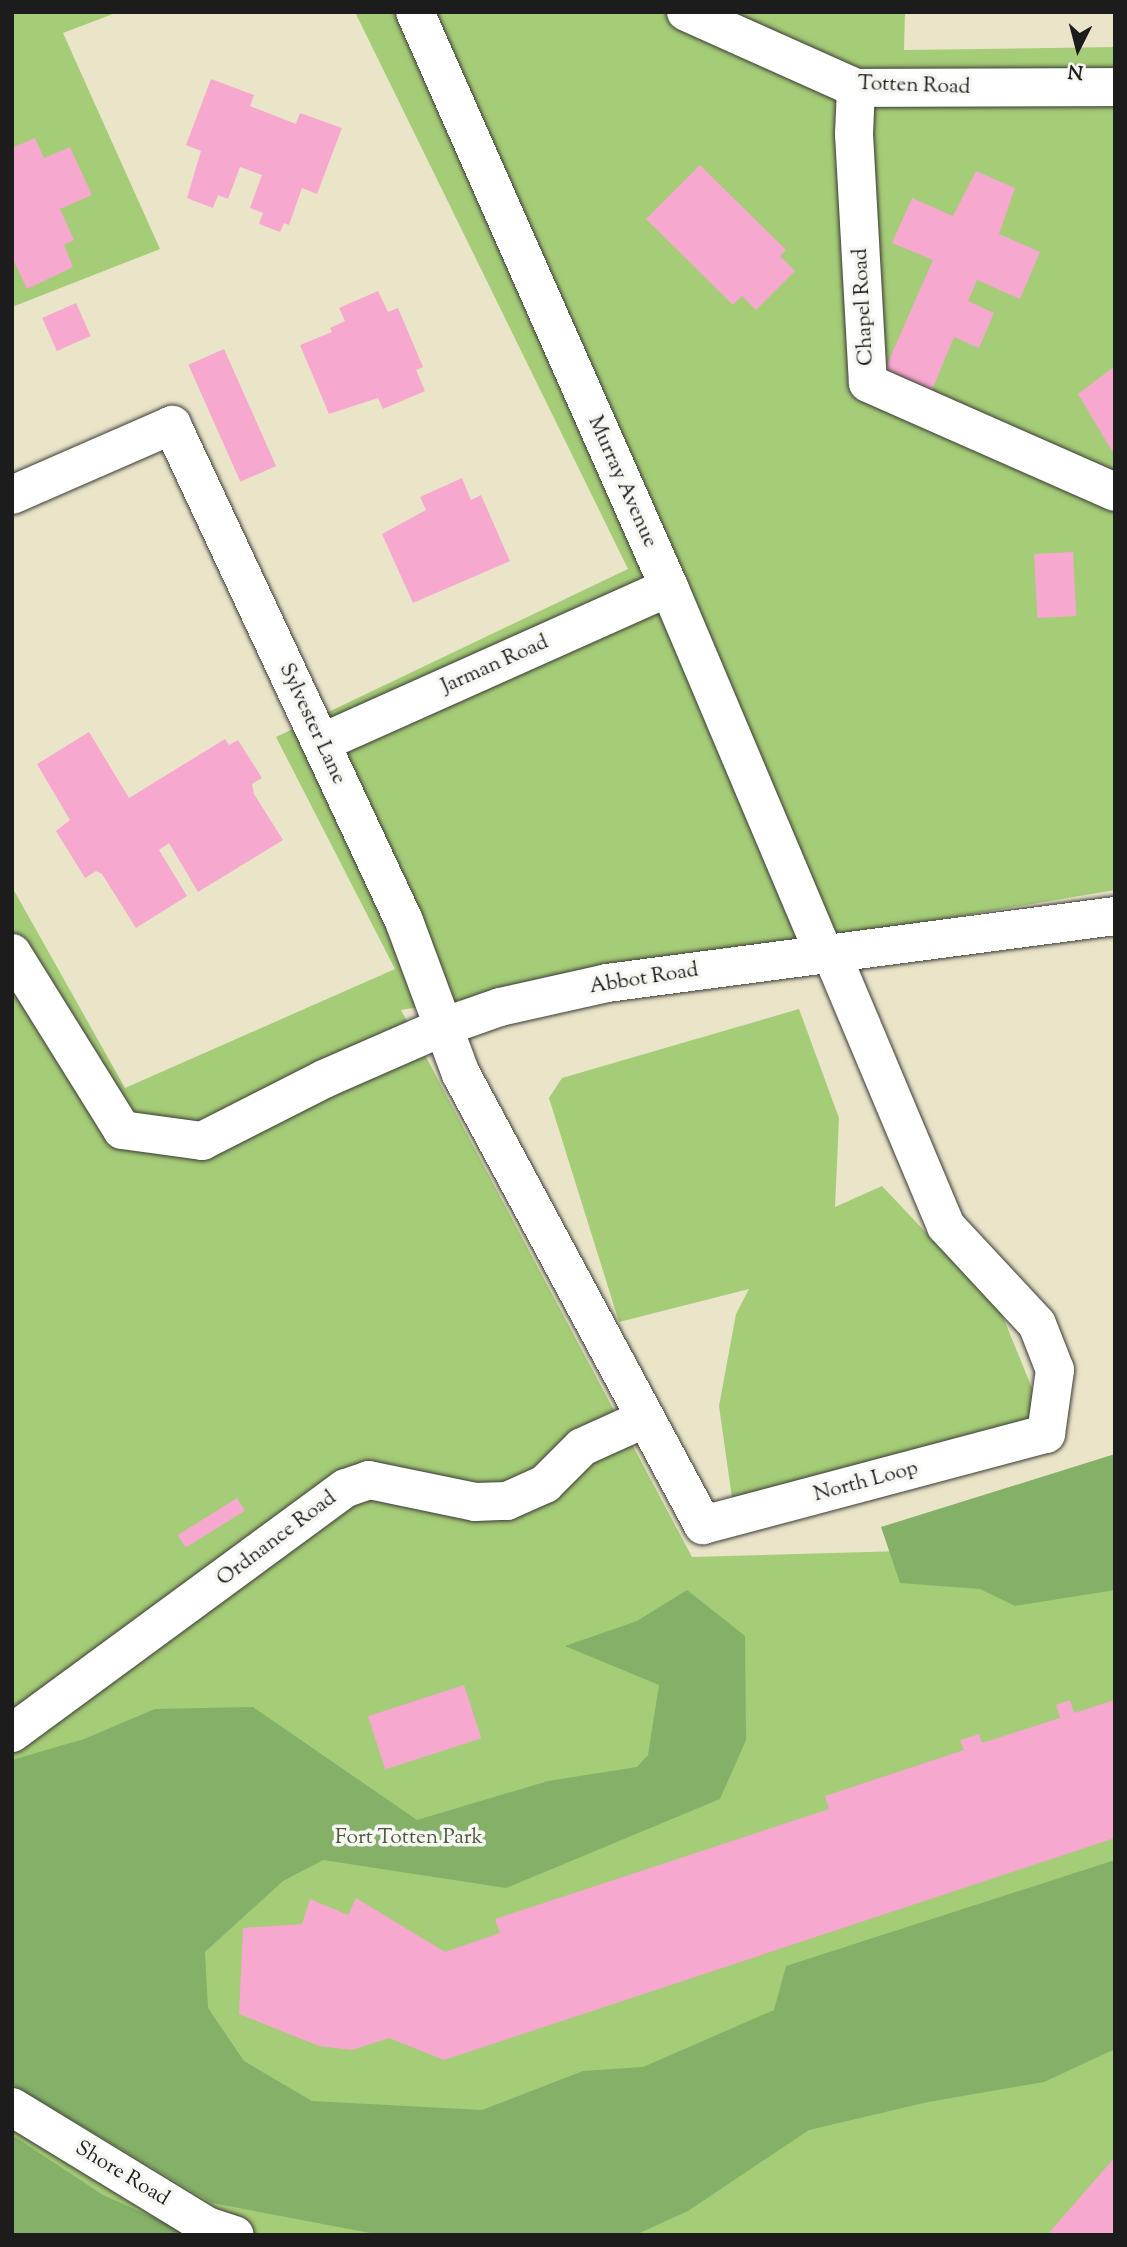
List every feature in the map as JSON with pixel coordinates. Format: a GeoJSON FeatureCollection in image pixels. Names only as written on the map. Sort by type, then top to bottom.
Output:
{"type":"FeatureCollection","features":[{"type":"Feature","properties":{"kind":"street","name":"Murray Avenue"},"geometry":{"type":"LineString","coordinates":[[415,12],[669,587],[827,954]]}},
{"type":"Feature","properties":{"kind":"street","name":"Totten Road"},"geometry":{"type":"LineString","coordinates":[[686,12],[856,88],[1115,87]]}},
{"type":"Feature","properties":{"kind":"street","name":"Chapel Road"},"geometry":{"type":"LineString","coordinates":[[856,88],[854,134],[868,383],[1115,492]]}},
{"type":"Feature","properties":{"kind":"street","name":"Sylvester Lane"},"geometry":{"type":"LineString","coordinates":[[12,495],[172,425],[404,921],[443,1027]]}},
{"type":"Feature","properties":{"kind":"street","name":"Jarman Road"},"geometry":{"type":"LineString","coordinates":[[321,743],[669,587]]}},
{"type":"Feature","properties":{"kind":"street","name":"Abbot Road"},"geometry":{"type":"LineString","coordinates":[[12,953],[122,1130],[202,1142],[324,1079],[443,1027],[500,1007],[607,983],[1115,916]]}},
{"type":"Feature","properties":{"kind":"street","name":"North Loop"},"geometry":{"type":"LineString","coordinates":[[443,1027],[461,1074],[703,1525],[1046,1434],[1055,1370],[1037,1324],[946,1226],[827,954]]}},
{"type":"Feature","properties":{"kind":"street","name":"Ordnance Road"},"geometry":{"type":"LineString","coordinates":[[12,1733],[346,1488],[369,1480],[475,1502],[507,1501],[545,1484],[582,1447],[645,1419]]}},
{"type":"Feature","properties":{"kind":"street","name":"Shore Road"},"geometry":{"type":"LineString","coordinates":[[12,2107],[207,2227],[235,2235]]}},
{"type":"Feature","properties":{"kind":"green space"},"geometry":{"type":"Polygon","coordinates":[[[12,12],[118,12],[63,33],[160,249],[12,307],[12,12]]]}},
{"type":"Feature","properties":{"kind":"green space","name":"Fort Totten Park"},"geometry":{"type":"Polygon","coordinates":[[[355,12],[905,12],[904,50],[1115,47],[1115,890],[401,1010],[692,1557],[1115,1545],[1115,2235],[12,2235],[12,887],[125,1088],[395,969],[276,737],[628,569],[355,12]]]}},
{"type":"Feature","properties":{"kind":"green space"},"geometry":{"type":"Polygon","coordinates":[[[799,1009],[839,1118],[835,1207],[882,1186],[1001,1312],[1036,1398],[1031,1422],[732,1498],[719,1406],[736,1314],[749,1289],[619,1322],[549,1098],[562,1078],[799,1009]]]}},
{"type":"Feature","properties":{"kind":"green space"},"geometry":{"type":"Polygon","coordinates":[[[1115,1454],[1115,1590],[1015,1606],[980,1589],[900,1583],[881,1527],[1115,1454]]]}},
{"type":"Feature","properties":{"kind":"green space"},"geometry":{"type":"Polygon","coordinates":[[[687,1590],[745,1636],[746,1740],[720,1799],[506,1888],[323,1860],[283,1881],[205,1952],[208,2008],[244,2061],[312,2101],[482,2110],[583,2071],[643,2067],[774,2010],[786,1966],[1115,1860],[1115,2049],[1044,2082],[928,2102],[809,2130],[688,2211],[635,2235],[381,2235],[212,2203],[12,2084],[12,1760],[84,1739],[155,1709],[253,1707],[417,1820],[548,1781],[637,1767],[648,1755],[659,1685],[565,1646],[637,1621],[687,1590]]]}},
{"type":"Feature","properties":{"kind":"green space"},"geometry":{"type":"Polygon","coordinates":[[[12,2135],[103,2195],[192,2235],[12,2235],[12,2135]]]}},
{"type":"Feature","properties":{"kind":"building"},"geometry":{"type":"Polygon","coordinates":[[[211,79],[254,95],[250,106],[296,124],[300,113],[342,128],[317,194],[302,188],[289,225],[284,223],[280,232],[259,224],[263,213],[250,208],[262,175],[240,167],[228,199],[218,195],[213,208],[187,198],[201,151],[186,145],[211,79]]]}},
{"type":"Feature","properties":{"kind":"building"},"geometry":{"type":"Polygon","coordinates":[[[35,138],[44,158],[70,147],[92,195],[60,209],[74,240],[64,245],[73,267],[27,289],[12,257],[12,148],[35,138]]]}},
{"type":"Feature","properties":{"kind":"building"},"geometry":{"type":"Polygon","coordinates":[[[700,165],[786,250],[780,256],[795,271],[756,310],[742,296],[733,305],[646,219],[700,165]]]}},
{"type":"Feature","properties":{"kind":"building"},"geometry":{"type":"Polygon","coordinates":[[[976,171],[1015,188],[999,234],[1040,252],[1020,299],[977,280],[968,301],[994,313],[979,348],[954,337],[932,390],[885,369],[933,260],[892,243],[912,198],[953,216],[976,171]]]}},
{"type":"Feature","properties":{"kind":"building"},"geometry":{"type":"Polygon","coordinates":[[[378,291],[388,312],[398,308],[423,367],[416,370],[425,391],[383,409],[378,398],[329,414],[300,345],[332,332],[330,328],[345,321],[339,308],[378,291]]]}},
{"type":"Feature","properties":{"kind":"building"},"geometry":{"type":"Polygon","coordinates":[[[76,303],[91,336],[57,351],[42,318],[76,303]]]}},
{"type":"Feature","properties":{"kind":"building"},"geometry":{"type":"Polygon","coordinates":[[[224,349],[276,466],[240,482],[188,365],[224,349]]]}},
{"type":"Feature","properties":{"kind":"building"},"geometry":{"type":"Polygon","coordinates":[[[1115,366],[1115,449],[1112,451],[1078,394],[1115,366]]]}},
{"type":"Feature","properties":{"kind":"building"},"geometry":{"type":"Polygon","coordinates":[[[462,478],[471,500],[481,495],[510,561],[413,603],[382,534],[426,510],[420,497],[462,478]]]}},
{"type":"Feature","properties":{"kind":"building"},"geometry":{"type":"Polygon","coordinates":[[[1073,552],[1076,616],[1037,618],[1034,554],[1073,552]]]}},
{"type":"Feature","properties":{"kind":"building"},"geometry":{"type":"Polygon","coordinates":[[[89,732],[129,798],[225,739],[229,745],[238,740],[262,778],[252,784],[254,794],[283,840],[198,892],[169,843],[159,850],[187,896],[136,928],[102,874],[96,871],[85,878],[56,831],[70,820],[37,764],[89,732]]]}},
{"type":"Feature","properties":{"kind":"building"},"geometry":{"type":"Polygon","coordinates":[[[237,1498],[245,1511],[186,1548],[178,1535],[237,1498]]]}},
{"type":"Feature","properties":{"kind":"building"},"geometry":{"type":"Polygon","coordinates":[[[464,1685],[481,1738],[385,1769],[368,1716],[464,1685]]]}},
{"type":"Feature","properties":{"kind":"building"},"geometry":{"type":"Polygon","coordinates":[[[1070,1700],[1074,1713],[1115,1700],[1115,1838],[444,2060],[389,2038],[352,2050],[319,2046],[239,2014],[243,1928],[302,1924],[310,1899],[348,1915],[356,1898],[445,1952],[500,1933],[495,1919],[829,1809],[825,1796],[964,1750],[960,1740],[979,1734],[982,1743],[1060,1718],[1056,1705],[1070,1700]]]}},
{"type":"Feature","properties":{"kind":"building"},"geometry":{"type":"Polygon","coordinates":[[[1115,2157],[1115,2235],[1047,2235],[1115,2157]]]}}]}
